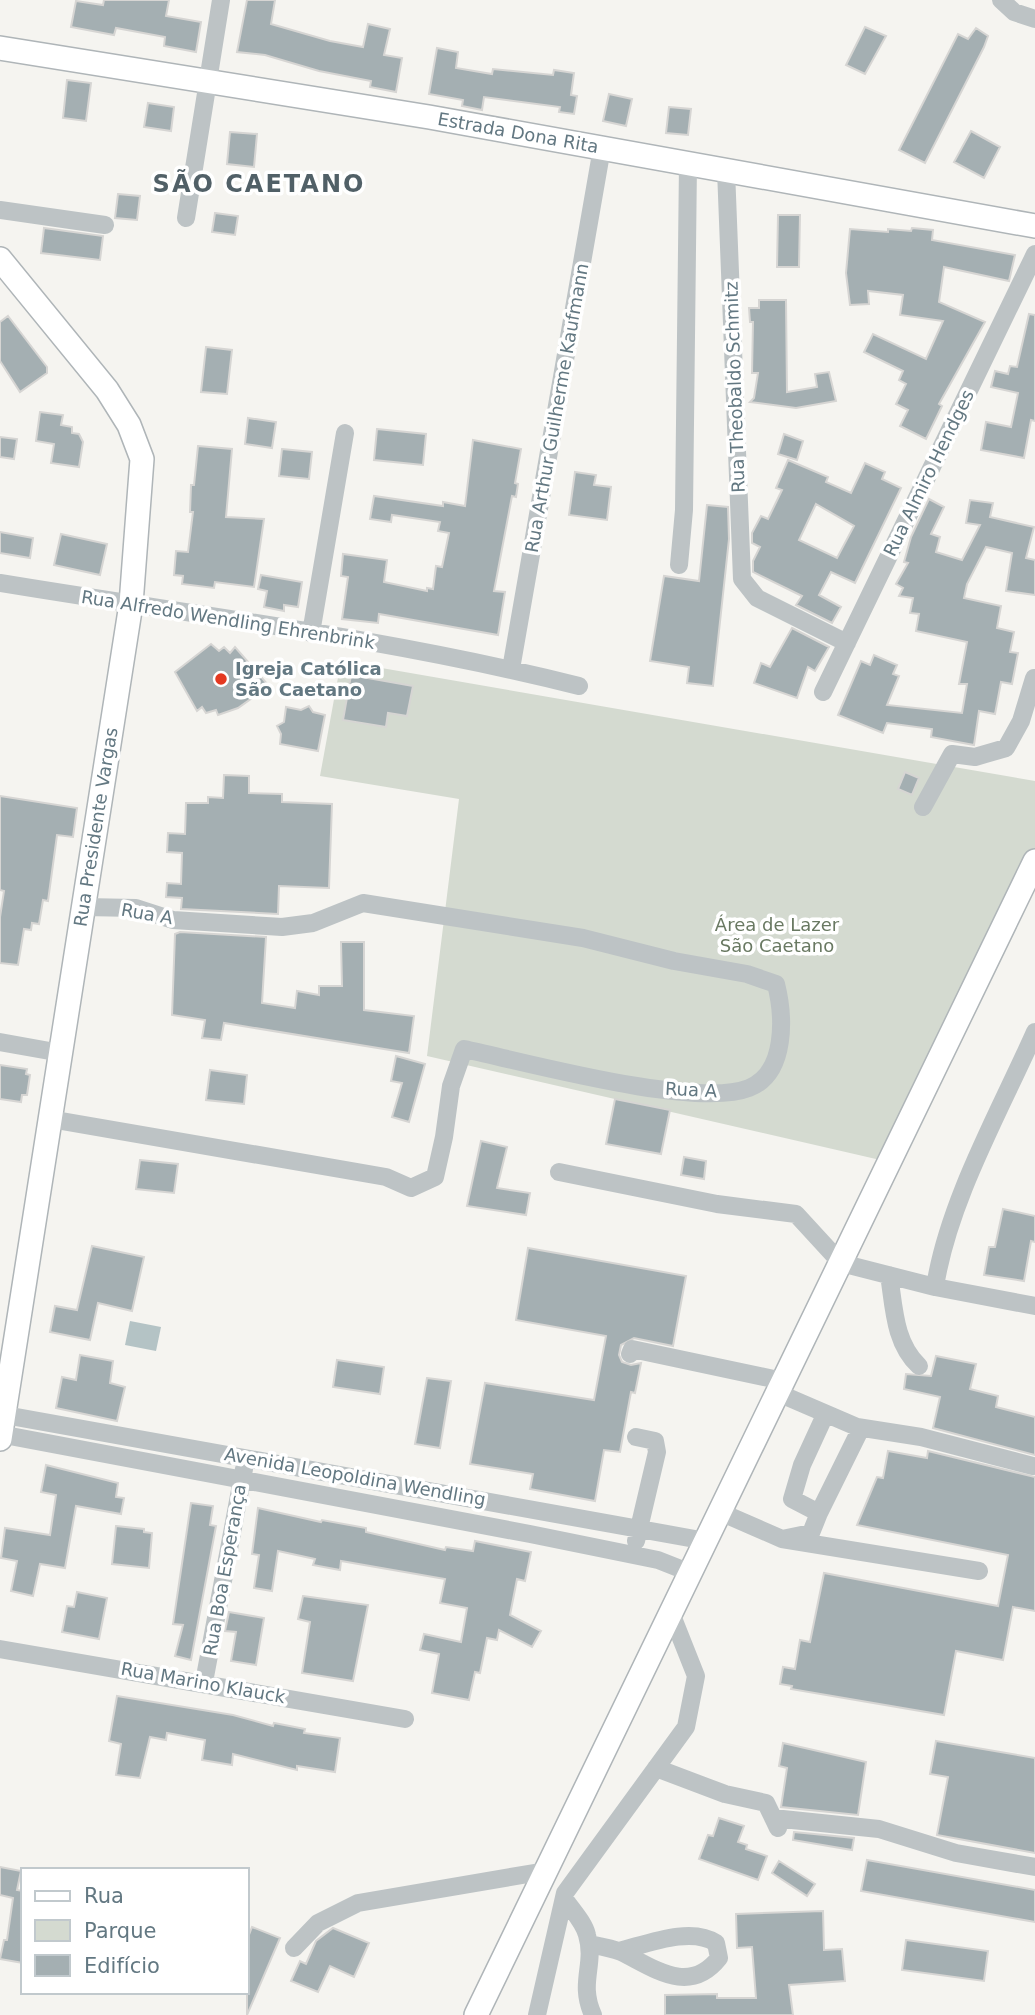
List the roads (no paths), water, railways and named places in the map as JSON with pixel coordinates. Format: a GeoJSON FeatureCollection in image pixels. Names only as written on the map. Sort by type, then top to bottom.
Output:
{"type":"FeatureCollection","features":[{"type":"Feature","properties":{"kind":"main road","name":"Estrada Dona Rita"},"geometry":{"type":"LineString","coordinates":[[0,48],[602,148],[1035,226]]}},
{"type":"Feature","properties":{"kind":"main road","name":"Rua Presidente Vargas"},"geometry":{"type":"LineString","coordinates":[[0,259],[107,390],[129,425],[142,459],[131,604],[1,1427]]}},
{"type":"Feature","properties":{"kind":"main road"},"geometry":{"type":"LineString","coordinates":[[476,2015],[1035,861]]}},
{"type":"Feature","properties":{"kind":"street"},"geometry":{"type":"LineString","coordinates":[[187,218],[206,82],[221,0]]}},
{"type":"Feature","properties":{"kind":"street"},"geometry":{"type":"LineString","coordinates":[[1001,0],[1014,12],[1035,19]]}},
{"type":"Feature","properties":{"kind":"street","name":"Rua Arthur Guilherme Kaufmann"},"geometry":{"type":"LineString","coordinates":[[511,669],[602,148]]}},
{"type":"Feature","properties":{"kind":"street"},"geometry":{"type":"LineString","coordinates":[[679,565],[684,510],[688,163]]}},
{"type":"Feature","properties":{"kind":"street","name":"Rua Theobaldo Schmitz"},"geometry":{"type":"LineString","coordinates":[[726,170],[742,579],[757,598],[848,643]]}},
{"type":"Feature","properties":{"kind":"street"},"geometry":{"type":"LineString","coordinates":[[0,210],[105,225]]}},
{"type":"Feature","properties":{"kind":"street","name":"Rua Almiro Hendges"},"geometry":{"type":"LineString","coordinates":[[823,692],[1035,254]]}},
{"type":"Feature","properties":{"kind":"street"},"geometry":{"type":"LineString","coordinates":[[311,633],[345,433]]}},
{"type":"Feature","properties":{"kind":"street","name":"Rua Alfredo Wendling Ehrenbrink"},"geometry":{"type":"LineString","coordinates":[[0,583],[311,633],[511,669],[579,686]]}},
{"type":"Feature","properties":{"kind":"street"},"geometry":{"type":"LineString","coordinates":[[923,807],[953,754],[975,757],[1006,748],[1021,721],[1035,677]]}},
{"type":"Feature","properties":{"kind":"street","name":"Rua A"},"geometry":{"type":"LineString","coordinates":[[50,1119],[386,1177],[411,1188],[435,1177],[444,1137],[450,1086],[464,1049],[634,1086],[717,1093],[749,1088],[770,1072],[781,1034],[783,1012],[776,984],[583,938],[363,903],[313,923],[282,927],[173,919],[136,908],[84,907]]}},
{"type":"Feature","properties":{"kind":"street"},"geometry":{"type":"LineString","coordinates":[[935,1287],[941,1251],[956,1212],[1035,1031]]}},
{"type":"Feature","properties":{"kind":"street"},"geometry":{"type":"LineString","coordinates":[[0,1042],[61,1053]]}},
{"type":"Feature","properties":{"kind":"street"},"geometry":{"type":"LineString","coordinates":[[559,1172],[717,1204],[796,1214],[841,1263],[935,1287],[1035,1306]]}},
{"type":"Feature","properties":{"kind":"street"},"geometry":{"type":"LineString","coordinates":[[889,1275],[896,1326],[912,1360],[919,1366]]}},
{"type":"Feature","properties":{"kind":"street"},"geometry":{"type":"LineString","coordinates":[[630,1354],[632,1349],[781,1387],[825,1415],[861,1428],[921,1437],[1033,1466]]}},
{"type":"Feature","properties":{"kind":"street"},"geometry":{"type":"LineString","coordinates":[[819,1513],[792,1499],[802,1465],[825,1415]]}},
{"type":"Feature","properties":{"kind":"street","name":"Avenida Leopoldina Wendling"},"geometry":{"type":"LineString","coordinates":[[1,1427],[246,1457],[706,1541]]}},
{"type":"Feature","properties":{"kind":"street","name":"Avenida Leopoldina Wendling"},"geometry":{"type":"LineString","coordinates":[[1,1427],[242,1479],[632,1555],[691,1573]]}},
{"type":"Feature","properties":{"kind":"street"},"geometry":{"type":"LineString","coordinates":[[782,1539],[811,1533],[861,1428]]}},
{"type":"Feature","properties":{"kind":"street"},"geometry":{"type":"LineString","coordinates":[[632,1555],[657,1451],[655,1441],[636,1437]]}},
{"type":"Feature","properties":{"kind":"street","name":"Rua Boa Esperança"},"geometry":{"type":"LineString","coordinates":[[204,1682],[246,1457]]}},
{"type":"Feature","properties":{"kind":"street"},"geometry":{"type":"LineString","coordinates":[[720,1512],[782,1539],[979,1572]]}},
{"type":"Feature","properties":{"kind":"street"},"geometry":{"type":"LineString","coordinates":[[537,2015],[564,1895],[686,1727],[696,1676],[671,1613]]}},
{"type":"Feature","properties":{"kind":"street","name":"Rua Marino Klauck"},"geometry":{"type":"LineString","coordinates":[[0,1649],[204,1682],[405,1719]]}},
{"type":"Feature","properties":{"kind":"street"},"geometry":{"type":"LineString","coordinates":[[656,1768],[725,1794],[766,1803],[776,1825],[879,1829],[956,1853],[1035,1867]]}},
{"type":"Feature","properties":{"kind":"street"},"geometry":{"type":"LineString","coordinates":[[294,1948],[317,1923],[358,1903],[543,1876],[564,1895],[587,1932],[590,1957],[584,1982],[586,2001],[593,2015]]}},
{"type":"Feature","properties":{"kind":"street"},"geometry":{"type":"LineString","coordinates":[[589,1944],[619,1951],[652,1970],[675,1976],[696,1976],[710,1969],[719,1958],[716,1943],[706,1936],[687,1937],[619,1951]]}},
{"type":"Feature","properties":{"kind":"place","name":"Igreja Católica São Caetano"},"geometry":{"type":"Point","coordinates":[221,679]}},
{"type":"Feature","properties":{"kind":"district","name":"SÃO CAETANO"},"geometry":{"type":"Point","coordinates":[259,184]}},
{"type":"Feature","properties":{"kind":"park label","name":"Área de Lazer São Caetano"},"geometry":{"type":"Point","coordinates":[777,935]}}]}
